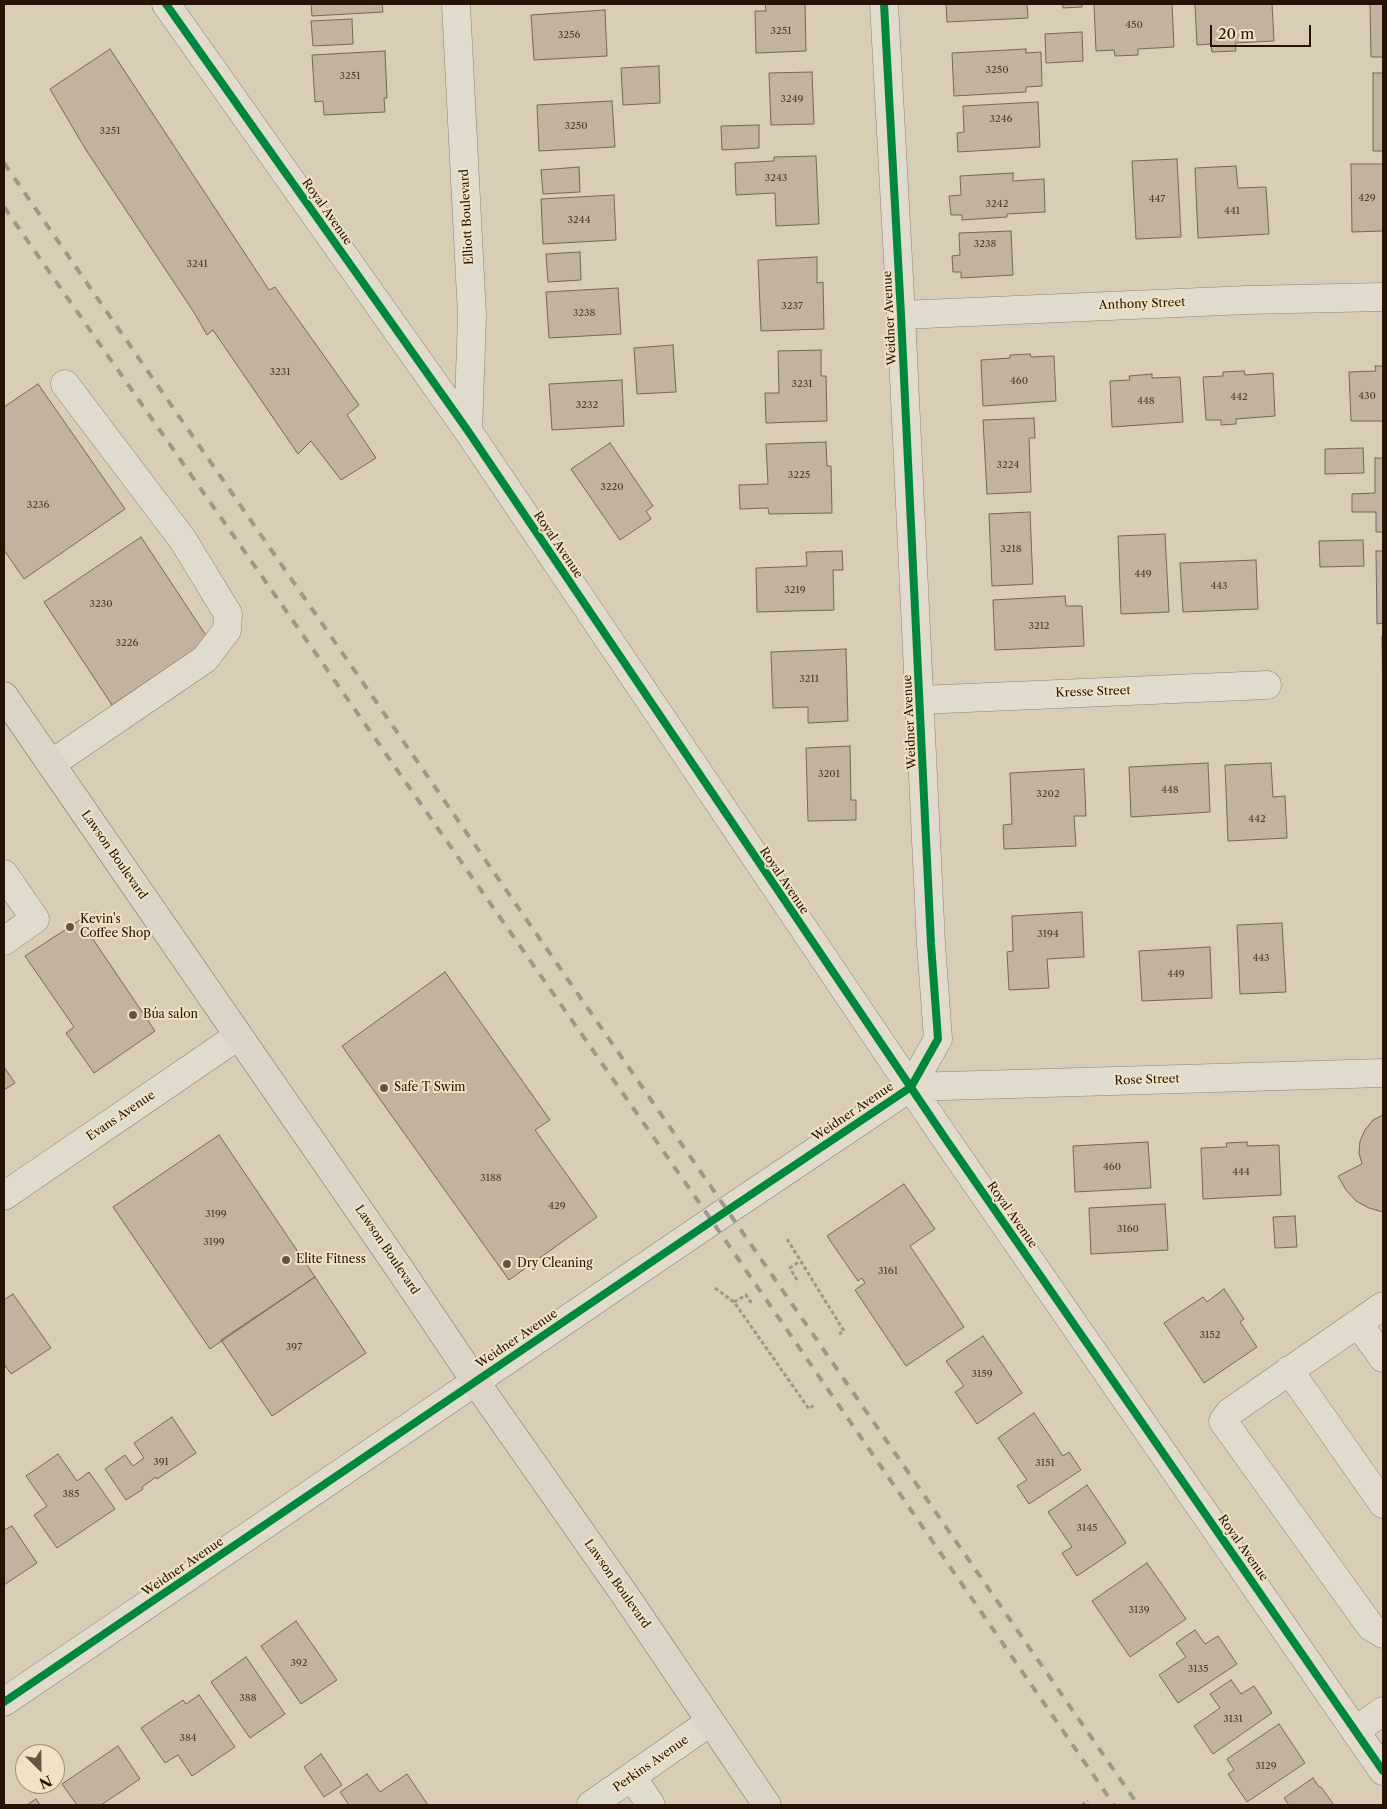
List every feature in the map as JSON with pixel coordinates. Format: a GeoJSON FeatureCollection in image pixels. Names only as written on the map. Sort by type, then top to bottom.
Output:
{"type":"FeatureCollection","features":[{"type":"Feature","properties":{"kind":"main road","name":"Lawson Boulevard"},"geometry":{"type":"LineString","coordinates":[[6,704],[51,764],[768,1805]]}},
{"type":"Feature","properties":{"kind":"street","name":"Royal Avenue"},"geometry":{"type":"LineString","coordinates":[[166,4],[468,430],[910,1087],[1383,1771]]}},
{"type":"Feature","properties":{"kind":"street","name":"Elliott Boulevard"},"geometry":{"type":"LineString","coordinates":[[456,4],[472,316],[468,430]]}},
{"type":"Feature","properties":{"kind":"street","name":"Weidner Avenue"},"geometry":{"type":"LineString","coordinates":[[4,1702],[910,1087],[938,1039],[931,944],[884,4]]}},
{"type":"Feature","properties":{"kind":"street","name":"Anthony Street"},"geometry":{"type":"LineString","coordinates":[[901,315],[1247,300],[1383,297]]}},
{"type":"Feature","properties":{"kind":"street"},"geometry":{"type":"LineString","coordinates":[[51,764],[205,659],[227,630],[228,614],[183,540],[64,384]]}},
{"type":"Feature","properties":{"kind":"street","name":"Kresse Street"},"geometry":{"type":"LineString","coordinates":[[920,700],[1266,685]]}},
{"type":"Feature","properties":{"kind":"street"},"geometry":{"type":"LineString","coordinates":[[4,874],[35,919],[4,941]]}},
{"type":"Feature","properties":{"kind":"street","name":"Evans Avenue"},"geometry":{"type":"LineString","coordinates":[[4,1196],[238,1036]]}},
{"type":"Feature","properties":{"kind":"street","name":"Rose Street"},"geometry":{"type":"LineString","coordinates":[[910,1087],[1383,1073]]}},
{"type":"Feature","properties":{"kind":"street"},"geometry":{"type":"LineString","coordinates":[[1383,1306],[1230,1412],[1223,1420],[1371,1627],[1383,1634]]}},
{"type":"Feature","properties":{"kind":"street"},"geometry":{"type":"LineString","coordinates":[[1358,1323],[1383,1358]]}},
{"type":"Feature","properties":{"kind":"street"},"geometry":{"type":"LineString","coordinates":[[1289,1370],[1383,1504]]}},
{"type":"Feature","properties":{"kind":"street"},"geometry":{"type":"LineString","coordinates":[[1355,1730],[1383,1711]]}},
{"type":"Feature","properties":{"kind":"street","name":"Perkins Avenue"},"geometry":{"type":"LineString","coordinates":[[591,1805],[710,1722]]}},
{"type":"Feature","properties":{"kind":"street"},"geometry":{"type":"LineString","coordinates":[[632,1777],[652,1805]]}},
{"type":"Feature","properties":{"kind":"path"},"geometry":{"type":"LineString","coordinates":[[787,1239],[844,1331],[839,1334]]}},
{"type":"Feature","properties":{"kind":"path"},"geometry":{"type":"LineString","coordinates":[[797,1280],[790,1268],[800,1261]]}},
{"type":"Feature","properties":{"kind":"path"},"geometry":{"type":"LineString","coordinates":[[715,1288],[734,1302],[808,1409],[814,1405]]}},
{"type":"Feature","properties":{"kind":"path"},"geometry":{"type":"LineString","coordinates":[[734,1302],[746,1295],[753,1305]]}},
{"type":"Feature","properties":{"kind":"path"},"geometry":{"type":"LineString","coordinates":[[1082,1805],[1088,1801]]}},
{"type":"Feature","properties":{"kind":"building"},"geometry":{"type":"Polygon","coordinates":[[[311,4],[382,4],[383,12],[312,16],[311,4]]]}},
{"type":"Feature","properties":{"kind":"building"},"geometry":{"type":"Polygon","coordinates":[[[765,4],[805,4],[806,51],[756,53],[755,11],[766,11],[765,4]]]}},
{"type":"Feature","properties":{"kind":"building"},"geometry":{"type":"Polygon","coordinates":[[[946,4],[1027,4],[1028,18],[947,22],[946,4]]]}},
{"type":"Feature","properties":{"kind":"building"},"geometry":{"type":"Polygon","coordinates":[[[1063,4],[1082,4],[1082,7],[1063,8],[1063,4]]]}},
{"type":"Feature","properties":{"kind":"building"},"geometry":{"type":"Polygon","coordinates":[[[1094,4],[1172,4],[1174,47],[1138,49],[1138,55],[1115,56],[1114,50],[1096,51],[1094,4]]]}},
{"type":"Feature","properties":{"kind":"building"},"geometry":{"type":"Polygon","coordinates":[[[1195,4],[1272,4],[1274,41],[1235,43],[1236,51],[1212,52],[1211,44],[1197,45],[1195,4]]]}},
{"type":"Feature","properties":{"kind":"building"},"geometry":{"type":"Polygon","coordinates":[[[1370,4],[1383,4],[1383,57],[1371,57],[1370,4]]]}},
{"type":"Feature","properties":{"kind":"building"},"geometry":{"type":"Polygon","coordinates":[[[605,10],[607,56],[534,60],[531,15],[605,10]]]}},
{"type":"Feature","properties":{"kind":"building"},"geometry":{"type":"Polygon","coordinates":[[[352,19],[353,44],[313,46],[311,21],[352,19]]]}},
{"type":"Feature","properties":{"kind":"building"},"geometry":{"type":"Polygon","coordinates":[[[1082,32],[1083,61],[1046,63],[1045,34],[1082,32]]]}},
{"type":"Feature","properties":{"kind":"building"},"geometry":{"type":"Polygon","coordinates":[[[110,49],[269,290],[275,287],[359,405],[347,415],[376,458],[341,480],[311,441],[298,454],[213,330],[207,335],[86,150],[50,89],[110,49]]]}},
{"type":"Feature","properties":{"kind":"building"},"geometry":{"type":"Polygon","coordinates":[[[1026,49],[1026,53],[1041,52],[1042,86],[1026,87],[1026,92],[954,96],[952,53],[1026,49]]]}},
{"type":"Feature","properties":{"kind":"building"},"geometry":{"type":"Polygon","coordinates":[[[385,51],[387,98],[384,98],[385,112],[324,115],[323,101],[315,102],[312,55],[385,51]]]}},
{"type":"Feature","properties":{"kind":"building"},"geometry":{"type":"Polygon","coordinates":[[[659,66],[660,103],[623,105],[621,68],[659,66]]]}},
{"type":"Feature","properties":{"kind":"building"},"geometry":{"type":"Polygon","coordinates":[[[812,72],[814,124],[771,125],[769,73],[812,72]]]}},
{"type":"Feature","properties":{"kind":"building"},"geometry":{"type":"Polygon","coordinates":[[[1373,73],[1383,73],[1383,151],[1373,151],[1373,73]]]}},
{"type":"Feature","properties":{"kind":"building"},"geometry":{"type":"Polygon","coordinates":[[[612,101],[615,147],[539,151],[537,105],[612,101]]]}},
{"type":"Feature","properties":{"kind":"building"},"geometry":{"type":"Polygon","coordinates":[[[1038,102],[1040,147],[958,152],[957,133],[964,132],[963,106],[1038,102]]]}},
{"type":"Feature","properties":{"kind":"building"},"geometry":{"type":"Polygon","coordinates":[[[759,125],[759,148],[722,150],[721,126],[759,125]]]}},
{"type":"Feature","properties":{"kind":"building"},"geometry":{"type":"Polygon","coordinates":[[[816,156],[819,224],[776,226],[775,193],[736,195],[735,163],[774,161],[774,157],[816,156]]]}},
{"type":"Feature","properties":{"kind":"building"},"geometry":{"type":"Polygon","coordinates":[[[1177,159],[1181,237],[1136,239],[1132,161],[1177,159]]]}},
{"type":"Feature","properties":{"kind":"building"},"geometry":{"type":"Polygon","coordinates":[[[1351,164],[1383,164],[1383,231],[1352,232],[1351,164]]]}},
{"type":"Feature","properties":{"kind":"building"},"geometry":{"type":"Polygon","coordinates":[[[1236,166],[1238,188],[1266,187],[1269,234],[1198,238],[1195,168],[1236,166]]]}},
{"type":"Feature","properties":{"kind":"building"},"geometry":{"type":"Polygon","coordinates":[[[579,167],[580,192],[543,194],[541,170],[579,167]]]}},
{"type":"Feature","properties":{"kind":"building"},"geometry":{"type":"Polygon","coordinates":[[[1013,173],[1013,181],[1044,179],[1045,212],[1007,214],[1007,217],[962,220],[962,215],[951,215],[949,196],[961,195],[960,176],[1013,173]]]}},
{"type":"Feature","properties":{"kind":"building"},"geometry":{"type":"Polygon","coordinates":[[[614,195],[616,240],[543,244],[541,199],[614,195]]]}},
{"type":"Feature","properties":{"kind":"building"},"geometry":{"type":"Polygon","coordinates":[[[1011,231],[1013,275],[961,278],[961,272],[953,272],[952,256],[960,255],[959,233],[1011,231]]]}},
{"type":"Feature","properties":{"kind":"building"},"geometry":{"type":"Polygon","coordinates":[[[580,252],[581,280],[548,282],[546,254],[580,252]]]}},
{"type":"Feature","properties":{"kind":"building"},"geometry":{"type":"Polygon","coordinates":[[[817,257],[817,283],[823,282],[824,329],[761,331],[758,260],[817,257]]]}},
{"type":"Feature","properties":{"kind":"building"},"geometry":{"type":"Polygon","coordinates":[[[618,288],[621,334],[549,338],[546,292],[618,288]]]}},
{"type":"Feature","properties":{"kind":"building"},"geometry":{"type":"Polygon","coordinates":[[[673,345],[676,392],[637,394],[634,348],[673,345]]]}},
{"type":"Feature","properties":{"kind":"building"},"geometry":{"type":"Polygon","coordinates":[[[821,350],[821,376],[826,376],[827,421],[766,423],[765,393],[779,393],[778,351],[821,350]]]}},
{"type":"Feature","properties":{"kind":"building"},"geometry":{"type":"Polygon","coordinates":[[[1030,354],[1031,357],[1054,356],[1056,401],[983,406],[981,360],[1010,358],[1010,355],[1030,354]]]}},
{"type":"Feature","properties":{"kind":"building"},"geometry":{"type":"Polygon","coordinates":[[[1375,366],[1383,366],[1383,421],[1351,421],[1349,372],[1376,371],[1375,366]]]}},
{"type":"Feature","properties":{"kind":"building"},"geometry":{"type":"Polygon","coordinates":[[[1244,371],[1245,375],[1273,373],[1275,416],[1236,419],[1236,424],[1221,425],[1221,420],[1206,420],[1203,377],[1223,376],[1223,372],[1244,371]]]}},
{"type":"Feature","properties":{"kind":"building"},"geometry":{"type":"Polygon","coordinates":[[[1152,374],[1152,378],[1180,377],[1183,422],[1112,427],[1110,381],[1130,380],[1129,376],[1152,374]]]}},
{"type":"Feature","properties":{"kind":"building"},"geometry":{"type":"Polygon","coordinates":[[[622,380],[624,426],[552,430],[549,384],[622,380]]]}},
{"type":"Feature","properties":{"kind":"building"},"geometry":{"type":"Polygon","coordinates":[[[38,384],[125,509],[24,579],[4,550],[4,407],[38,384]]]}},
{"type":"Feature","properties":{"kind":"building"},"geometry":{"type":"Polygon","coordinates":[[[1034,418],[1035,438],[1029,438],[1031,492],[987,494],[983,420],[1034,418]]]}},
{"type":"Feature","properties":{"kind":"building"},"geometry":{"type":"Polygon","coordinates":[[[826,442],[827,466],[831,466],[832,513],[769,514],[768,508],[740,509],[739,485],[768,484],[766,444],[826,442]]]}},
{"type":"Feature","properties":{"kind":"building"},"geometry":{"type":"Polygon","coordinates":[[[610,443],[653,506],[646,511],[651,519],[620,540],[571,469],[610,443]]]}},
{"type":"Feature","properties":{"kind":"building"},"geometry":{"type":"Polygon","coordinates":[[[1363,448],[1364,473],[1325,474],[1325,449],[1363,448]]]}},
{"type":"Feature","properties":{"kind":"building"},"geometry":{"type":"Polygon","coordinates":[[[1375,458],[1383,458],[1383,532],[1376,532],[1376,512],[1352,512],[1352,494],[1375,493],[1375,458]]]}},
{"type":"Feature","properties":{"kind":"building"},"geometry":{"type":"Polygon","coordinates":[[[1030,512],[1033,584],[992,586],[989,514],[1030,512]]]}},
{"type":"Feature","properties":{"kind":"building"},"geometry":{"type":"Polygon","coordinates":[[[1165,534],[1169,612],[1121,614],[1118,536],[1165,534]]]}},
{"type":"Feature","properties":{"kind":"building"},"geometry":{"type":"Polygon","coordinates":[[[141,537],[209,640],[112,705],[44,602],[141,537]]]}},
{"type":"Feature","properties":{"kind":"building"},"geometry":{"type":"Polygon","coordinates":[[[1363,540],[1364,566],[1320,567],[1319,541],[1363,540]]]}},
{"type":"Feature","properties":{"kind":"building"},"geometry":{"type":"Polygon","coordinates":[[[842,551],[843,570],[833,570],[834,610],[757,612],[756,568],[807,566],[806,552],[842,551]]]}},
{"type":"Feature","properties":{"kind":"building"},"geometry":{"type":"Polygon","coordinates":[[[1376,551],[1383,551],[1383,623],[1377,624],[1376,551]]]}},
{"type":"Feature","properties":{"kind":"building"},"geometry":{"type":"Polygon","coordinates":[[[1256,560],[1258,609],[1183,612],[1180,563],[1256,560]]]}},
{"type":"Feature","properties":{"kind":"building"},"geometry":{"type":"Polygon","coordinates":[[[1065,596],[1066,606],[1082,606],[1084,646],[995,650],[993,600],[1065,596]]]}},
{"type":"Feature","properties":{"kind":"building"},"geometry":{"type":"Polygon","coordinates":[[[1382,637],[1383,637],[1383,711],[1382,637]]]}},
{"type":"Feature","properties":{"kind":"building"},"geometry":{"type":"Polygon","coordinates":[[[846,649],[848,721],[808,723],[808,707],[773,708],[771,652],[846,649]]]}},
{"type":"Feature","properties":{"kind":"building"},"geometry":{"type":"Polygon","coordinates":[[[850,746],[851,800],[856,800],[856,820],[808,821],[806,748],[850,746]]]}},
{"type":"Feature","properties":{"kind":"building"},"geometry":{"type":"Polygon","coordinates":[[[1208,763],[1210,812],[1131,817],[1129,767],[1208,763]]]}},
{"type":"Feature","properties":{"kind":"building"},"geometry":{"type":"Polygon","coordinates":[[[1271,763],[1273,797],[1285,796],[1287,838],[1228,841],[1225,765],[1271,763]]]}},
{"type":"Feature","properties":{"kind":"building"},"geometry":{"type":"Polygon","coordinates":[[[1084,769],[1086,816],[1074,816],[1076,846],[1004,849],[1003,825],[1012,824],[1010,773],[1084,769]]]}},
{"type":"Feature","properties":{"kind":"building"},"geometry":{"type":"Polygon","coordinates":[[[1082,912],[1084,957],[1047,959],[1049,988],[1009,990],[1007,952],[1013,951],[1012,916],[1082,912]]]}},
{"type":"Feature","properties":{"kind":"building"},"geometry":{"type":"Polygon","coordinates":[[[80,920],[155,1031],[94,1073],[66,1033],[74,1027],[25,956],[80,920]]]}},
{"type":"Feature","properties":{"kind":"building"},"geometry":{"type":"Polygon","coordinates":[[[1282,923],[1286,992],[1240,994],[1237,925],[1282,923]]]}},
{"type":"Feature","properties":{"kind":"building"},"geometry":{"type":"Polygon","coordinates":[[[1210,947],[1212,998],[1142,1001],[1139,951],[1210,947]]]}},
{"type":"Feature","properties":{"kind":"building"},"geometry":{"type":"Polygon","coordinates":[[[445,972],[550,1120],[535,1130],[597,1217],[509,1280],[342,1046],[445,972]]]}},
{"type":"Feature","properties":{"kind":"building"},"geometry":{"type":"Polygon","coordinates":[[[4,1067],[15,1083],[4,1090],[4,1067]]]}},
{"type":"Feature","properties":{"kind":"building"},"geometry":{"type":"Polygon","coordinates":[[[1383,1115],[1383,1212],[1369,1208],[1356,1201],[1346,1190],[1338,1176],[1362,1164],[1359,1153],[1360,1141],[1365,1130],[1373,1120],[1383,1115]]]}},
{"type":"Feature","properties":{"kind":"building"},"geometry":{"type":"Polygon","coordinates":[[[219,1135],[315,1277],[210,1349],[113,1207],[219,1135]]]}},
{"type":"Feature","properties":{"kind":"building"},"geometry":{"type":"Polygon","coordinates":[[[1148,1142],[1151,1188],[1075,1192],[1073,1146],[1148,1142]]]}},
{"type":"Feature","properties":{"kind":"building"},"geometry":{"type":"Polygon","coordinates":[[[1247,1142],[1247,1146],[1279,1145],[1281,1195],[1203,1199],[1201,1148],[1227,1147],[1226,1143],[1247,1142]]]}},
{"type":"Feature","properties":{"kind":"building"},"geometry":{"type":"Polygon","coordinates":[[[904,1184],[935,1229],[910,1246],[964,1327],[906,1366],[855,1290],[865,1283],[862,1278],[858,1281],[827,1236],[904,1184]]]}},
{"type":"Feature","properties":{"kind":"building"},"geometry":{"type":"Polygon","coordinates":[[[1165,1204],[1168,1250],[1091,1254],[1089,1208],[1165,1204]]]}},
{"type":"Feature","properties":{"kind":"building"},"geometry":{"type":"Polygon","coordinates":[[[1295,1216],[1297,1247],[1275,1248],[1273,1217],[1295,1216]]]}},
{"type":"Feature","properties":{"kind":"building"},"geometry":{"type":"Polygon","coordinates":[[[315,1277],[366,1353],[272,1416],[221,1340],[315,1277]]]}},
{"type":"Feature","properties":{"kind":"building"},"geometry":{"type":"Polygon","coordinates":[[[1224,1289],[1244,1319],[1240,1322],[1257,1347],[1204,1383],[1164,1323],[1203,1297],[1207,1302],[1224,1289]]]}},
{"type":"Feature","properties":{"kind":"building"},"geometry":{"type":"Polygon","coordinates":[[[13,1294],[51,1348],[11,1374],[4,1364],[4,1300],[13,1294]]]}},
{"type":"Feature","properties":{"kind":"building"},"geometry":{"type":"Polygon","coordinates":[[[983,1336],[1022,1393],[977,1424],[955,1392],[964,1386],[946,1361],[983,1336]]]}},
{"type":"Feature","properties":{"kind":"building"},"geometry":{"type":"Polygon","coordinates":[[[1034,1413],[1063,1456],[1069,1452],[1081,1470],[1029,1504],[1017,1486],[1027,1480],[998,1438],[1034,1413]]]}},
{"type":"Feature","properties":{"kind":"building"},"geometry":{"type":"Polygon","coordinates":[[[172,1417],[196,1453],[157,1479],[156,1477],[142,1487],[143,1489],[126,1500],[105,1469],[125,1455],[133,1466],[144,1458],[134,1443],[172,1417]]]}},
{"type":"Feature","properties":{"kind":"building"},"geometry":{"type":"Polygon","coordinates":[[[58,1454],[77,1481],[89,1472],[115,1509],[57,1548],[34,1515],[47,1506],[26,1476],[58,1454]]]}},
{"type":"Feature","properties":{"kind":"building"},"geometry":{"type":"Polygon","coordinates":[[[1087,1485],[1126,1543],[1077,1576],[1062,1553],[1072,1547],[1048,1512],[1087,1485]]]}},
{"type":"Feature","properties":{"kind":"building"},"geometry":{"type":"Polygon","coordinates":[[[12,1526],[37,1563],[4,1585],[4,1530],[12,1526]]]}},
{"type":"Feature","properties":{"kind":"building"},"geometry":{"type":"Polygon","coordinates":[[[1147,1563],[1186,1619],[1130,1657],[1092,1601],[1147,1563]]]}},
{"type":"Feature","properties":{"kind":"building"},"geometry":{"type":"Polygon","coordinates":[[[296,1621],[337,1680],[301,1704],[261,1646],[296,1621]]]}},
{"type":"Feature","properties":{"kind":"building"},"geometry":{"type":"Polygon","coordinates":[[[1195,1630],[1205,1644],[1218,1636],[1237,1664],[1178,1703],[1159,1675],[1186,1657],[1176,1643],[1195,1630]]]}},
{"type":"Feature","properties":{"kind":"building"},"geometry":{"type":"Polygon","coordinates":[[[246,1657],[285,1714],[250,1738],[211,1682],[246,1657]]]}},
{"type":"Feature","properties":{"kind":"building"},"geometry":{"type":"Polygon","coordinates":[[[1231,1680],[1241,1694],[1254,1686],[1272,1713],[1213,1754],[1194,1726],[1220,1708],[1210,1694],[1231,1680]]]}},
{"type":"Feature","properties":{"kind":"building"},"geometry":{"type":"Polygon","coordinates":[[[199,1695],[235,1747],[192,1776],[178,1755],[165,1763],[141,1728],[183,1700],[186,1704],[199,1695]]]}},
{"type":"Feature","properties":{"kind":"building"},"geometry":{"type":"Polygon","coordinates":[[[1279,1724],[1305,1763],[1247,1802],[1228,1774],[1234,1770],[1227,1759],[1279,1724]]]}},
{"type":"Feature","properties":{"kind":"building"},"geometry":{"type":"Polygon","coordinates":[[[118,1746],[140,1779],[101,1805],[77,1805],[65,1788],[65,1782],[118,1746]]]}},
{"type":"Feature","properties":{"kind":"building"},"geometry":{"type":"Polygon","coordinates":[[[321,1754],[342,1785],[324,1797],[304,1767],[321,1754]]]}},
{"type":"Feature","properties":{"kind":"building"},"geometry":{"type":"Polygon","coordinates":[[[367,1774],[380,1792],[407,1774],[428,1805],[349,1805],[340,1792],[367,1774]]]}},
{"type":"Feature","properties":{"kind":"building"},"geometry":{"type":"Polygon","coordinates":[[[1313,1778],[1334,1805],[1289,1805],[1284,1798],[1313,1778]]]}},
{"type":"Feature","properties":{"kind":"building"},"geometry":{"type":"Polygon","coordinates":[[[36,1799],[40,1805],[27,1805],[36,1799]]]}},
{"type":"Feature","properties":{"kind":"railway"},"geometry":{"type":"LineString","coordinates":[[4,163],[1138,1805]]}},
{"type":"Feature","properties":{"kind":"railway"},"geometry":{"type":"LineString","coordinates":[[4,207],[712,1221],[1114,1805]]}},
{"type":"Feature","properties":{"kind":"cycle path"},"geometry":{"type":"LineString","coordinates":[[166,4],[468,431],[945,1138],[1383,1771]]}},
{"type":"Feature","properties":{"kind":"cycle path"},"geometry":{"type":"LineString","coordinates":[[4,1702],[911,1087],[938,1039],[931,944],[884,4]]}},
{"type":"Feature","properties":{"kind":"place","name":"Kevin's Coffee Shop"},"geometry":{"type":"Point","coordinates":[70,927]}},
{"type":"Feature","properties":{"kind":"place","name":"Búa salon"},"geometry":{"type":"Point","coordinates":[133,1015]}},
{"type":"Feature","properties":{"kind":"place","name":"Safe T Swim"},"geometry":{"type":"Point","coordinates":[384,1088]}},
{"type":"Feature","properties":{"kind":"place","name":"Elite Fitness"},"geometry":{"type":"Point","coordinates":[286,1260]}},
{"type":"Feature","properties":{"kind":"place","name":"Dry Cleaning"},"geometry":{"type":"Point","coordinates":[507,1264]}}]}
